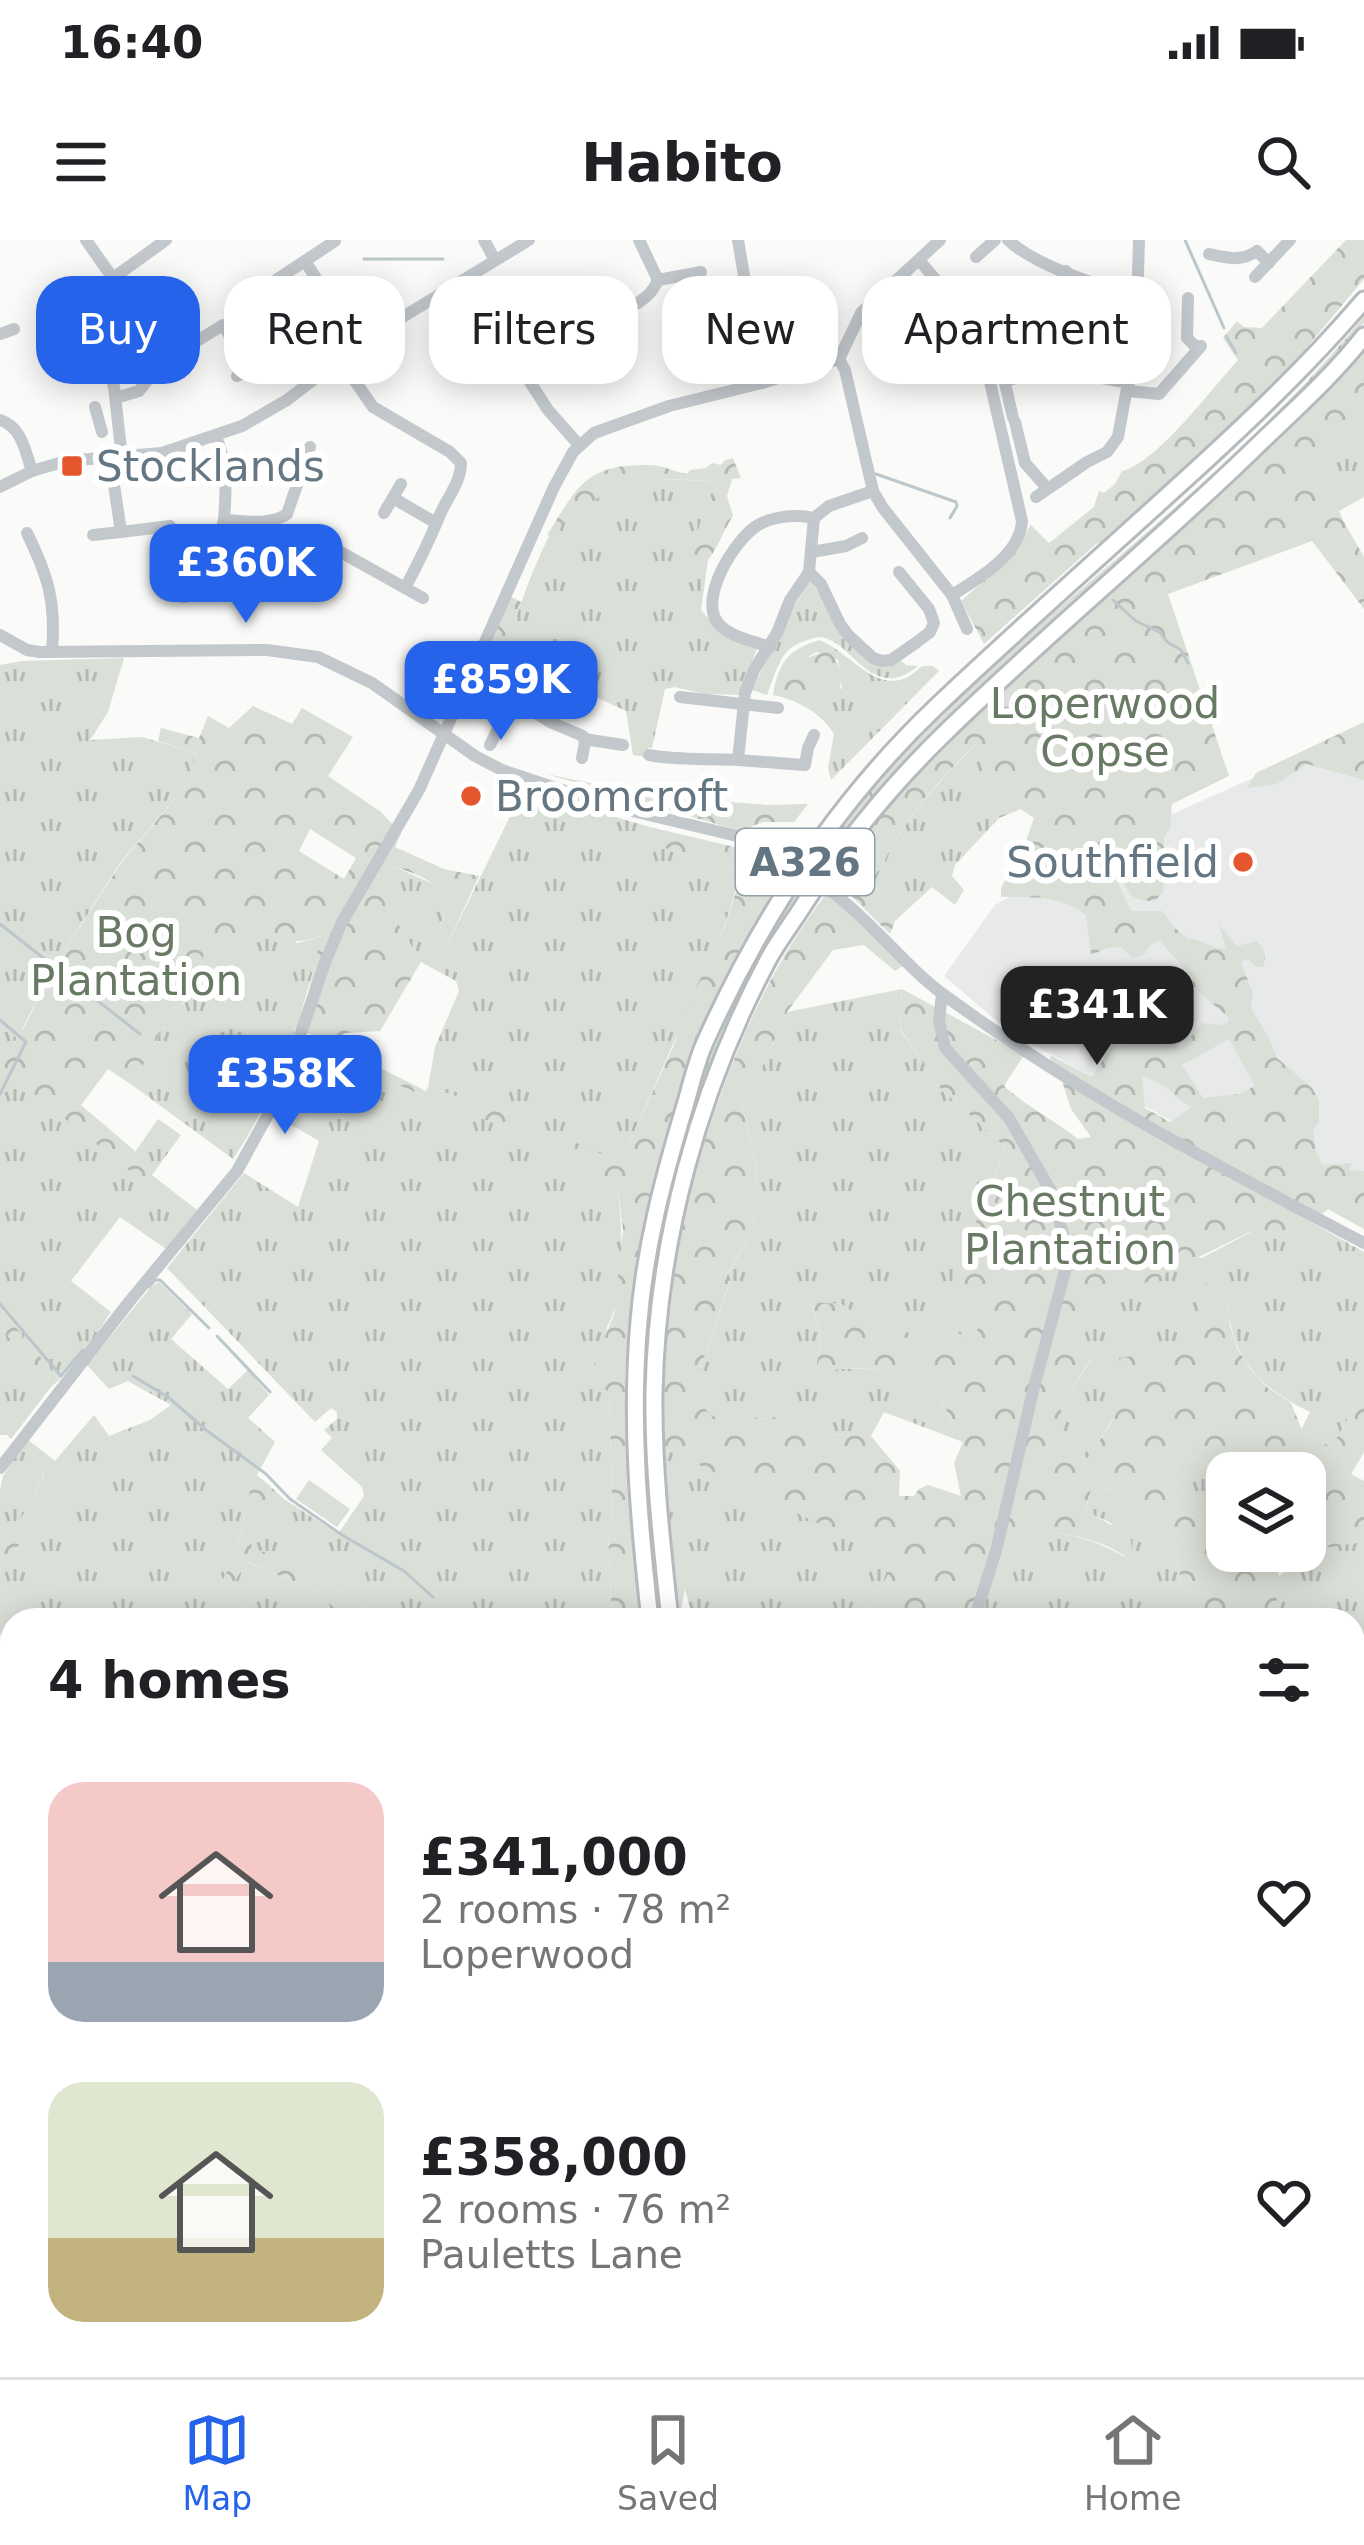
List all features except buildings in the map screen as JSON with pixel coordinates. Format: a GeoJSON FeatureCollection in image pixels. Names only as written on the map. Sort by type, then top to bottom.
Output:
{"type":"FeatureCollection","features":[{"type":"Feature","properties":{"kind":"main road","name":"A326"},"geometry":{"type":"LineString","coordinates":[[649,1608],[635,1462],[635,1390],[647,1254],[660,1190],[704,1044],[755,941],[808,858],[863,784],[905,739],[1222,445],[1328,343],[1364,300]]}},
{"type":"Feature","properties":{"kind":"main road","name":"A326"},"geometry":{"type":"LineString","coordinates":[[669,1608],[658,1509],[654,1393],[666,1261],[699,1122],[723,1056],[770,955],[826,870],[906,773],[1229,473],[1364,337]]}},
{"type":"Feature","properties":{"kind":"street"},"geometry":{"type":"LineString","coordinates":[[86,240],[111,276]]}},
{"type":"Feature","properties":{"kind":"street"},"geometry":{"type":"LineString","coordinates":[[113,276],[166,240]]}},
{"type":"Feature","properties":{"kind":"street"},"geometry":{"type":"LineString","coordinates":[[484,240],[495,260]]}},
{"type":"Feature","properties":{"kind":"street"},"geometry":{"type":"LineString","coordinates":[[405,315],[529,240]]}},
{"type":"Feature","properties":{"kind":"street"},"geometry":{"type":"LineString","coordinates":[[638,302],[656,288],[658,280],[639,240]]}},
{"type":"Feature","properties":{"kind":"street"},"geometry":{"type":"LineString","coordinates":[[738,240],[744,276]]}},
{"type":"Feature","properties":{"kind":"street"},"geometry":{"type":"LineString","coordinates":[[940,240],[860,313],[839,359],[873,491],[952,595],[967,628]]}},
{"type":"Feature","properties":{"kind":"street"},"geometry":{"type":"LineString","coordinates":[[976,257],[995,240]]}},
{"type":"Feature","properties":{"kind":"street"},"geometry":{"type":"LineString","coordinates":[[1008,240],[1019,250],[1078,276]]}},
{"type":"Feature","properties":{"kind":"street"},"geometry":{"type":"LineString","coordinates":[[1138,276],[1139,240]]}},
{"type":"Feature","properties":{"kind":"street"},"geometry":{"type":"LineString","coordinates":[[1255,277],[1290,240]]}},
{"type":"Feature","properties":{"kind":"street"},"geometry":{"type":"LineString","coordinates":[[282,276],[334,241]]}},
{"type":"Feature","properties":{"kind":"street"},"geometry":{"type":"LineString","coordinates":[[1209,254],[1237,259],[1257,251],[1269,263]]}},
{"type":"Feature","properties":{"kind":"street"},"geometry":{"type":"LineString","coordinates":[[919,260],[978,330],[1022,521],[1020,533],[1005,554],[952,595]]}},
{"type":"Feature","properties":{"kind":"street"},"geometry":{"type":"LineString","coordinates":[[305,261],[315,276]]}},
{"type":"Feature","properties":{"kind":"street"},"geometry":{"type":"LineString","coordinates":[[1063,276],[1066,271]]}},
{"type":"Feature","properties":{"kind":"street"},"geometry":{"type":"LineString","coordinates":[[658,280],[700,272]]}},
{"type":"Feature","properties":{"kind":"street"},"geometry":{"type":"LineString","coordinates":[[1116,384],[1159,394],[1199,348],[1186,338],[1188,298]]}},
{"type":"Feature","properties":{"kind":"street"},"geometry":{"type":"LineString","coordinates":[[116,398],[139,391],[161,363],[224,327]]}},
{"type":"Feature","properties":{"kind":"street"},"geometry":{"type":"LineString","coordinates":[[1180,370],[1193,382]]}},
{"type":"Feature","properties":{"kind":"street"},"geometry":{"type":"LineString","coordinates":[[112,384],[118,423],[121,532]]}},
{"type":"Feature","properties":{"kind":"street"},"geometry":{"type":"LineString","coordinates":[[0,487],[32,471],[82,458],[162,453],[216,436],[272,410],[306,384]]}},
{"type":"Feature","properties":{"kind":"street"},"geometry":{"type":"LineString","coordinates":[[357,384],[373,407],[467,461],[405,588]]}},
{"type":"Feature","properties":{"kind":"street"},"geometry":{"type":"LineString","coordinates":[[531,384],[579,445]]}},
{"type":"Feature","properties":{"kind":"street"},"geometry":{"type":"LineString","coordinates":[[0,1468],[251,1149],[281,1091],[342,922],[413,800],[554,488],[579,445],[594,433],[659,409],[757,384]]}},
{"type":"Feature","properties":{"kind":"street"},"geometry":{"type":"LineString","coordinates":[[1005,384],[1025,463],[1041,493],[1116,443],[1128,384]]}},
{"type":"Feature","properties":{"kind":"street"},"geometry":{"type":"LineString","coordinates":[[1009,401],[1029,396]]}},
{"type":"Feature","properties":{"kind":"street"},"geometry":{"type":"LineString","coordinates":[[95,406],[102,429],[118,423]]}},
{"type":"Feature","properties":{"kind":"street"},"geometry":{"type":"LineString","coordinates":[[0,420],[18,433],[32,471]]}},
{"type":"Feature","properties":{"kind":"street"},"geometry":{"type":"LineString","coordinates":[[184,597],[209,594],[224,520],[225,476],[216,436]]}},
{"type":"Feature","properties":{"kind":"street"},"geometry":{"type":"LineString","coordinates":[[224,520],[270,521],[287,514],[310,447]]}},
{"type":"Feature","properties":{"kind":"street"},"geometry":{"type":"LineString","coordinates":[[384,513],[400,484]]}},
{"type":"Feature","properties":{"kind":"street"},"geometry":{"type":"LineString","coordinates":[[739,760],[743,703],[754,670],[809,572],[814,518],[830,506],[873,491]]}},
{"type":"Feature","properties":{"kind":"street"},"geometry":{"type":"LineString","coordinates":[[393,498],[436,523]]}},
{"type":"Feature","properties":{"kind":"street"},"geometry":{"type":"LineString","coordinates":[[770,647],[719,626],[711,596],[736,548],[754,528],[772,519],[814,518]]}},
{"type":"Feature","properties":{"kind":"street"},"geometry":{"type":"LineString","coordinates":[[93,535],[170,526]]}},
{"type":"Feature","properties":{"kind":"street"},"geometry":{"type":"LineString","coordinates":[[27,533],[53,605],[52,652]]}},
{"type":"Feature","properties":{"kind":"street"},"geometry":{"type":"LineString","coordinates":[[812,552],[862,538]]}},
{"type":"Feature","properties":{"kind":"street"},"geometry":{"type":"LineString","coordinates":[[336,545],[423,598]]}},
{"type":"Feature","properties":{"kind":"street"},"geometry":{"type":"LineString","coordinates":[[214,568],[257,566],[258,583]]}},
{"type":"Feature","properties":{"kind":"street"},"geometry":{"type":"LineString","coordinates":[[809,572],[821,584],[848,635],[882,661],[917,642],[934,623],[929,609],[908,595],[899,572]]}},
{"type":"Feature","properties":{"kind":"street"},"geometry":{"type":"LineString","coordinates":[[0,635],[27,650],[52,652],[225,650],[293,652],[325,660],[361,676],[484,762],[607,805],[718,830],[750,842],[854,908],[942,994],[1135,1120],[1364,1243]]}},
{"type":"Feature","properties":{"kind":"street"},"geometry":{"type":"LineString","coordinates":[[464,688],[500,704],[523,705],[584,739],[623,745]]}},
{"type":"Feature","properties":{"kind":"street"},"geometry":{"type":"LineString","coordinates":[[680,697],[778,708]]}},
{"type":"Feature","properties":{"kind":"street"},"geometry":{"type":"LineString","coordinates":[[490,745],[507,704]]}},
{"type":"Feature","properties":{"kind":"street"},"geometry":{"type":"LineString","coordinates":[[658,776],[656,756],[805,765],[814,735]]}},
{"type":"Feature","properties":{"kind":"street"},"geometry":{"type":"LineString","coordinates":[[582,758],[584,739]]}},
{"type":"Feature","properties":{"kind":"street"},"geometry":{"type":"LineString","coordinates":[[942,994],[939,1020],[945,1048],[1009,1118],[1052,1193],[1069,1256],[978,1608]]}},
{"type":"Feature","properties":{"kind":"shaded area"},"geometry":{"type":"Polygon","coordinates":[[[1307,754],[1364,773],[1364,1229],[1006,1029],[944,976],[995,905],[1114,840],[1307,754]]]}},
{"type":"Feature","properties":{"kind":"green space"},"geometry":{"type":"Polygon","coordinates":[[[1346,240],[1364,240],[1364,279],[1267,395],[984,644],[961,601],[1008,559],[1031,525],[1049,543],[1094,507],[1099,491],[1104,493],[1122,471],[1167,440],[1238,360],[1223,338],[1237,321],[1244,327],[1262,328],[1346,240]]]}},
{"type":"Feature","properties":{"kind":"green space"},"geometry":{"type":"Polygon","coordinates":[[[1364,316],[1364,323],[1299,397],[968,700],[873,800],[765,957],[672,1207],[649,1471],[663,1608],[654,1608],[640,1462],[643,1347],[654,1258],[686,1127],[718,1031],[746,971],[825,847],[921,736],[1219,468],[1364,316]]]}},
{"type":"Feature","properties":{"kind":"green space","name":"Chestnut Plantation"},"geometry":{"type":"Polygon","coordinates":[[[1364,348],[1364,406],[1310,458],[1364,557],[1364,609],[1312,541],[1168,594],[1229,776],[1172,804],[1170,828],[1164,837],[1163,892],[1155,901],[1134,897],[1123,880],[1118,883],[1131,911],[1162,911],[1188,939],[1226,949],[1219,925],[1237,946],[1260,944],[1263,967],[1248,959],[1241,962],[1253,994],[1251,1008],[1277,1058],[1319,1100],[1319,1123],[1313,1129],[1322,1165],[1352,1163],[1349,1170],[1364,1171],[1364,1229],[1328,1209],[1303,1230],[1250,1232],[1098,1306],[1078,1331],[1091,1359],[1061,1405],[1061,1448],[1087,1459],[1121,1401],[1119,1358],[1181,1354],[1190,1335],[1204,1330],[1196,1283],[1217,1284],[1228,1303],[1237,1348],[1267,1387],[1291,1403],[1302,1430],[1327,1445],[1334,1443],[1364,1391],[1364,1452],[1351,1474],[1364,1481],[1364,1538],[1357,1543],[1326,1548],[1326,1452],[1206,1452],[1206,1464],[1184,1453],[1162,1491],[1181,1512],[1206,1522],[1206,1572],[1271,1572],[1277,1608],[1195,1608],[1181,1581],[1176,1550],[1165,1533],[1111,1488],[1091,1490],[1085,1510],[1130,1536],[1134,1559],[1071,1535],[1021,1535],[1009,1538],[982,1608],[870,1608],[895,1561],[660,1448],[664,1338],[679,1231],[694,1174],[757,1007],[789,948],[827,893],[904,965],[895,971],[864,945],[833,950],[787,1012],[743,1109],[757,1171],[753,1230],[725,1278],[730,1281],[691,1396],[713,1416],[762,1419],[786,1415],[824,1434],[871,1436],[900,1471],[899,1496],[914,1496],[928,1485],[961,1496],[954,1463],[963,1442],[934,1392],[909,1375],[879,1369],[816,1370],[821,1336],[811,1302],[841,1304],[869,1323],[890,1319],[923,1344],[946,1323],[971,1343],[978,1328],[954,1300],[956,1267],[1005,1147],[938,1086],[900,1028],[902,989],[1024,1055],[1004,1086],[1078,1139],[1091,1137],[1071,1109],[1061,1078],[1052,1072],[1050,1055],[1092,1077],[1115,1041],[1110,1037],[1113,1032],[1090,1014],[1116,1022],[1128,1017],[1118,982],[1123,976],[1145,971],[1157,982],[1143,1005],[1144,1016],[1181,1048],[1203,1023],[1219,1025],[1229,1018],[1192,986],[1193,978],[1159,940],[1144,955],[1133,958],[1120,947],[1091,955],[1086,915],[1076,908],[1046,898],[1001,897],[1034,818],[1021,809],[999,818],[975,745],[916,810],[882,866],[874,886],[895,921],[890,934],[834,879],[920,768],[1330,389],[1364,348]],[[1229,1039],[1182,1065],[1203,1098],[1239,1094],[1255,1086],[1229,1039]],[[1142,1075],[1145,1108],[1170,1122],[1192,1107],[1142,1075]]]}},
{"type":"Feature","properties":{"kind":"green space"},"geometry":{"type":"Polygon","coordinates":[[[1364,406],[1364,497],[1339,511],[1310,458],[1364,406]]]}},
{"type":"Feature","properties":{"kind":"green space"},"geometry":{"type":"Polygon","coordinates":[[[733,458],[741,478],[732,479],[727,496],[733,516],[708,560],[694,555],[694,546],[714,481],[632,484],[568,511],[558,530],[547,535],[586,481],[611,468],[650,465],[687,474],[733,458]]]}},
{"type":"Feature","properties":{"kind":"green space"},"geometry":{"type":"Polygon","coordinates":[[[609,478],[719,481],[721,488],[694,552],[708,560],[701,610],[724,636],[757,649],[740,695],[665,689],[646,757],[633,755],[626,711],[504,655],[533,571],[554,528],[576,498],[609,478]]]}},
{"type":"Feature","properties":{"kind":"green space"},"geometry":{"type":"Polygon","coordinates":[[[809,582],[876,664],[899,659],[918,666],[887,678],[863,667],[831,640],[818,637],[785,654],[767,695],[752,690],[809,582]]]}},
{"type":"Feature","properties":{"kind":"green space"},"geometry":{"type":"Polygon","coordinates":[[[510,596],[521,602],[505,654],[537,670],[523,697],[499,697],[470,684],[510,596]]]}},
{"type":"Feature","properties":{"kind":"green space"},"geometry":{"type":"Polygon","coordinates":[[[819,640],[881,679],[908,677],[922,666],[939,671],[831,780],[828,768],[834,734],[829,726],[808,708],[773,695],[787,658],[819,640]],[[817,652],[806,658],[795,699],[824,698],[842,688],[838,660],[817,652]]]}},
{"type":"Feature","properties":{"kind":"green space"},"geometry":{"type":"Polygon","coordinates":[[[829,651],[840,672],[837,697],[795,699],[780,690],[778,680],[789,664],[801,656],[829,651]]]}},
{"type":"Feature","properties":{"kind":"green space"},"geometry":{"type":"Polygon","coordinates":[[[124,658],[108,712],[90,740],[142,737],[196,753],[190,781],[120,863],[55,966],[22,1029],[0,1014],[0,665],[124,658]]]}},
{"type":"Feature","properties":{"kind":"green space","name":"Bog Plantation"},"geometry":{"type":"Polygon","coordinates":[[[253,706],[292,724],[302,708],[353,737],[328,776],[381,812],[401,833],[395,847],[444,869],[479,876],[447,945],[440,930],[448,901],[425,879],[395,867],[377,889],[421,962],[380,1031],[342,1037],[375,1055],[370,1063],[426,1091],[428,1087],[510,1114],[611,1158],[627,1148],[724,928],[742,873],[644,841],[650,827],[751,851],[790,871],[743,950],[706,1027],[676,1107],[644,1230],[625,1384],[640,1608],[611,1608],[609,1392],[589,1378],[614,1314],[623,1230],[617,1183],[548,1144],[352,1064],[355,1055],[295,1027],[321,936],[288,942],[256,933],[229,946],[212,935],[194,989],[164,1014],[164,1026],[132,1085],[108,1069],[81,1105],[135,1151],[131,1159],[152,1175],[146,1184],[0,1067],[17,1038],[0,1026],[0,1014],[23,1029],[55,966],[121,863],[190,781],[196,753],[158,741],[161,728],[199,738],[208,716],[229,728],[253,706]],[[310,829],[299,851],[344,879],[356,858],[310,829]]]}},
{"type":"Feature","properties":{"kind":"green space","name":"Loperwood Copse"},"geometry":{"type":"Polygon","coordinates":[[[1364,722],[1364,780],[1307,764],[1277,784],[1247,788],[1256,773],[1364,722]]]}},
{"type":"Feature","properties":{"kind":"green space"},"geometry":{"type":"Polygon","coordinates":[[[976,744],[999,818],[955,865],[952,876],[964,890],[955,905],[932,887],[895,921],[874,886],[882,866],[917,810],[976,744]]]}},
{"type":"Feature","properties":{"kind":"green space"},"geometry":{"type":"Polygon","coordinates":[[[546,774],[658,797],[808,804],[794,822],[763,822],[740,831],[546,774]]]}},
{"type":"Feature","properties":{"kind":"green space"},"geometry":{"type":"Polygon","coordinates":[[[523,790],[650,827],[645,841],[742,873],[721,934],[627,1148],[611,1159],[510,1114],[428,1087],[435,1047],[459,991],[456,981],[421,962],[377,889],[395,867],[438,886],[448,901],[440,929],[448,943],[523,790]]]}},
{"type":"Feature","properties":{"kind":"green space"},"geometry":{"type":"Polygon","coordinates":[[[256,933],[298,943],[322,936],[287,1052],[233,1159],[132,1085],[164,1026],[163,1014],[194,992],[212,934],[238,939],[256,933]]]}},
{"type":"Feature","properties":{"kind":"green space"},"geometry":{"type":"Polygon","coordinates":[[[902,989],[900,1029],[938,1086],[1005,1147],[954,1300],[978,1328],[971,1344],[936,1336],[923,1344],[890,1319],[869,1323],[841,1304],[811,1303],[821,1336],[816,1369],[879,1368],[909,1374],[934,1392],[963,1442],[884,1412],[871,1436],[824,1434],[786,1415],[761,1419],[713,1416],[691,1396],[730,1282],[725,1279],[753,1230],[757,1170],[743,1109],[787,1012],[902,989]]]}},
{"type":"Feature","properties":{"kind":"green space"},"geometry":{"type":"Polygon","coordinates":[[[0,1026],[17,1038],[1,1067],[145,1183],[130,1159],[158,1119],[181,1135],[152,1175],[197,1210],[166,1249],[120,1217],[71,1281],[111,1312],[59,1380],[0,1308],[0,1026]]]}},
{"type":"Feature","properties":{"kind":"green space"},"geometry":{"type":"Polygon","coordinates":[[[312,1034],[356,1056],[352,1063],[548,1144],[617,1183],[620,1276],[607,1327],[611,1608],[364,1608],[324,1576],[250,1547],[271,1487],[338,1534],[364,1496],[362,1487],[321,1450],[332,1438],[324,1430],[337,1419],[337,1412],[331,1408],[315,1422],[167,1268],[244,1173],[298,1207],[319,1141],[276,1116],[312,1034]]]}},
{"type":"Feature","properties":{"kind":"green space"},"geometry":{"type":"Polygon","coordinates":[[[1291,1211],[1364,1252],[1364,1391],[1334,1443],[1327,1445],[1303,1433],[1310,1412],[1277,1393],[1252,1370],[1235,1341],[1228,1303],[1181,1355],[1160,1353],[1125,1383],[1120,1408],[1087,1459],[1061,1448],[1061,1405],[1091,1360],[1078,1331],[1098,1306],[1291,1211]]]}},
{"type":"Feature","properties":{"kind":"green space"},"geometry":{"type":"Polygon","coordinates":[[[159,1282],[192,1314],[171,1339],[228,1389],[248,1370],[269,1395],[248,1418],[275,1442],[251,1486],[237,1550],[210,1608],[0,1608],[0,1571],[62,1486],[44,1473],[21,1518],[0,1539],[3,1476],[27,1439],[55,1461],[94,1415],[109,1436],[150,1420],[171,1405],[128,1381],[109,1389],[87,1365],[159,1282]]]}},
{"type":"Feature","properties":{"kind":"green space"},"geometry":{"type":"Polygon","coordinates":[[[0,1308],[59,1380],[51,1387],[0,1327],[0,1308]]]}},
{"type":"Feature","properties":{"kind":"green space"},"geometry":{"type":"Polygon","coordinates":[[[0,1327],[51,1387],[11,1439],[0,1435],[0,1327]]]}},
{"type":"Feature","properties":{"kind":"green space"},"geometry":{"type":"Polygon","coordinates":[[[660,1448],[896,1561],[871,1608],[690,1608],[685,1589],[681,1608],[675,1608],[660,1448]]]}},
{"type":"Feature","properties":{"kind":"green space"},"geometry":{"type":"Polygon","coordinates":[[[1184,1453],[1206,1464],[1206,1522],[1181,1512],[1162,1491],[1184,1453]]]}},
{"type":"Feature","properties":{"kind":"green space"},"geometry":{"type":"Polygon","coordinates":[[[45,1472],[60,1477],[62,1486],[0,1571],[0,1539],[21,1518],[45,1472]]]}},
{"type":"Feature","properties":{"kind":"green space"},"geometry":{"type":"Polygon","coordinates":[[[257,1475],[271,1487],[251,1547],[324,1576],[364,1608],[335,1608],[316,1591],[247,1562],[227,1593],[243,1608],[210,1608],[237,1550],[257,1475]]]}},
{"type":"Feature","properties":{"kind":"green space"},"geometry":{"type":"Polygon","coordinates":[[[309,1480],[350,1509],[337,1527],[296,1499],[309,1480]]]}},
{"type":"Feature","properties":{"kind":"green space"},"geometry":{"type":"Polygon","coordinates":[[[1111,1488],[1165,1533],[1176,1550],[1181,1581],[1195,1608],[982,1608],[1009,1537],[1068,1535],[1125,1557],[1111,1523],[1085,1511],[1091,1490],[1111,1488]]]}},
{"type":"Feature","properties":{"kind":"green space"},"geometry":{"type":"Polygon","coordinates":[[[1364,1538],[1364,1608],[1277,1608],[1271,1572],[1279,1576],[1326,1572],[1326,1546],[1364,1538]]]}},
{"type":"Feature","properties":{"kind":"green space"},"geometry":{"type":"Polygon","coordinates":[[[246,1562],[316,1591],[335,1608],[242,1608],[226,1593],[246,1562]]]}},
{"type":"Feature","properties":{"kind":"waterway"},"geometry":{"type":"LineString","coordinates":[[1185,240],[1224,328]]}},
{"type":"Feature","properties":{"kind":"waterway"},"geometry":{"type":"LineString","coordinates":[[364,259],[443,259]]}},
{"type":"Feature","properties":{"kind":"waterway"},"geometry":{"type":"LineString","coordinates":[[1226,336],[1236,353]]}},
{"type":"Feature","properties":{"kind":"waterway"},"geometry":{"type":"LineString","coordinates":[[876,474],[956,502],[950,518]]}},
{"type":"Feature","properties":{"kind":"waterway"},"geometry":{"type":"LineString","coordinates":[[1113,600],[1136,621],[1161,633],[1188,663]]}},
{"type":"Feature","properties":{"kind":"waterway"},"geometry":{"type":"LineString","coordinates":[[0,924],[140,1034]]}},
{"type":"Feature","properties":{"kind":"waterway"},"geometry":{"type":"LineString","coordinates":[[0,1020],[26,1042],[0,1094]]}},
{"type":"Feature","properties":{"kind":"waterway"},"geometry":{"type":"LineString","coordinates":[[149,1287],[160,1280],[209,1328]]}},
{"type":"Feature","properties":{"kind":"waterway"},"geometry":{"type":"LineString","coordinates":[[0,1304],[61,1376],[83,1350]]}},
{"type":"Feature","properties":{"kind":"waterway"},"geometry":{"type":"LineString","coordinates":[[217,1336],[270,1392]]}},
{"type":"Feature","properties":{"kind":"waterway"},"geometry":{"type":"LineString","coordinates":[[133,1376],[168,1397],[266,1474],[290,1499],[404,1571],[433,1597]]}},
{"type":"Feature","properties":{"kind":"place","name":"Stocklands"},"geometry":{"type":"Point","coordinates":[72,466]}},
{"type":"Feature","properties":{"kind":"place","name":"Broomcroft"},"geometry":{"type":"Point","coordinates":[471,796]}},
{"type":"Feature","properties":{"kind":"place","name":"Southfield"},"geometry":{"type":"Point","coordinates":[1243,862]}}]}
